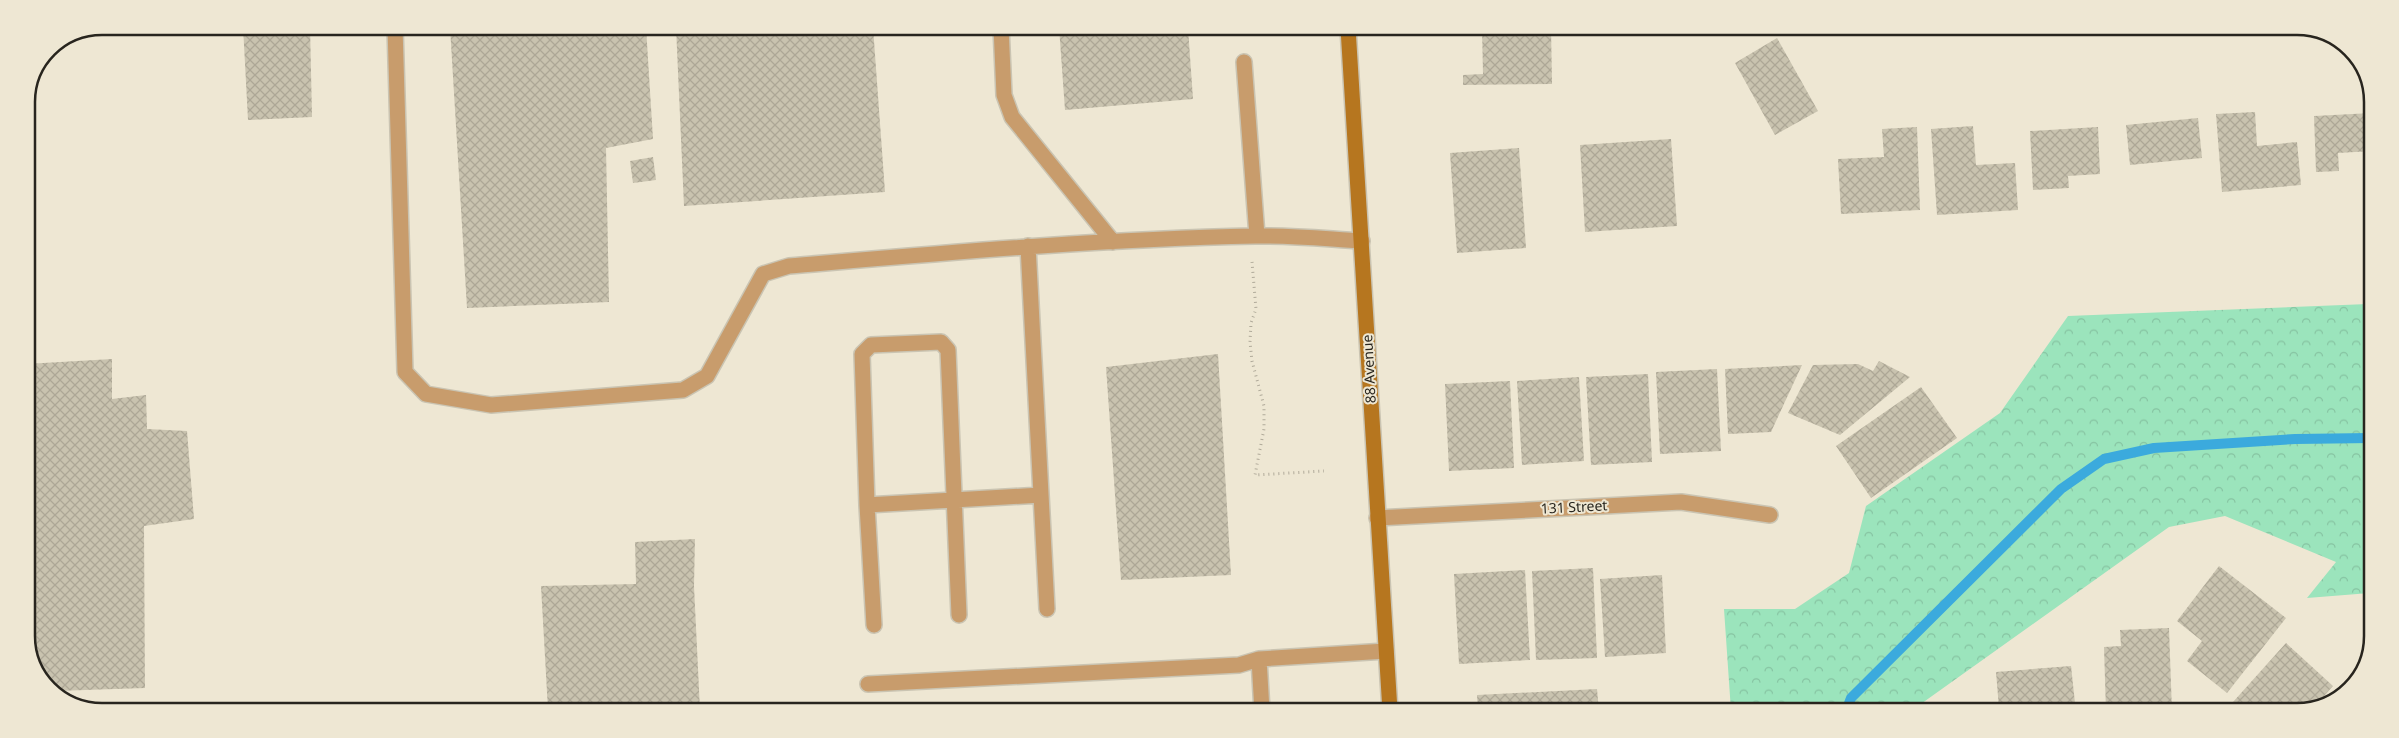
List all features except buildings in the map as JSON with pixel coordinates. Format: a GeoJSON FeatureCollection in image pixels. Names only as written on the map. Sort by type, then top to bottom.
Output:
{"type":"FeatureCollection","features":[{"type":"Feature","properties":{"kind":"main road","name":"88 Avenue"},"geometry":{"type":"LineString","coordinates":[[1348,35],[1389,703]]}},
{"type":"Feature","properties":{"kind":"street"},"geometry":{"type":"LineString","coordinates":[[395,35],[405,372],[426,394],[491,405],[683,390],[706,376],[763,274],[789,266],[1028,246],[1113,242],[1253,236],[1362,241]]}},
{"type":"Feature","properties":{"kind":"street"},"geometry":{"type":"LineString","coordinates":[[1001,35],[1004,95],[1012,117],[1113,242]]}},
{"type":"Feature","properties":{"kind":"street"},"geometry":{"type":"LineString","coordinates":[[1244,62],[1253,236]]}},
{"type":"Feature","properties":{"kind":"street"},"geometry":{"type":"LineString","coordinates":[[1028,246],[1047,609]]}},
{"type":"Feature","properties":{"kind":"street"},"geometry":{"type":"LineString","coordinates":[[874,625],[867,505],[862,354],[872,345],[941,342],[948,350],[959,615]]}},
{"type":"Feature","properties":{"kind":"street"},"geometry":{"type":"LineString","coordinates":[[867,505],[1041,495]]}},
{"type":"Feature","properties":{"kind":"street","name":"131 Street"},"geometry":{"type":"LineString","coordinates":[[1377,518],[1681,502],[1770,515]]}},
{"type":"Feature","properties":{"kind":"street"},"geometry":{"type":"LineString","coordinates":[[868,684],[1238,665],[1259,659],[1386,651]]}},
{"type":"Feature","properties":{"kind":"street"},"geometry":{"type":"LineString","coordinates":[[1259,659],[1262,703]]}},
{"type":"Feature","properties":{"kind":"path"},"geometry":{"type":"LineString","coordinates":[[1253,236],[1256,309],[1251,323],[1250,342],[1252,361],[1264,406],[1264,429],[1255,475],[1324,471]]}},
{"type":"Feature","properties":{"kind":"green space"},"geometry":{"type":"Polygon","coordinates":[[[2364,304],[2364,593],[2307,598],[2336,562],[2225,516],[2169,527],[1922,703],[1730,703],[1724,609],[1795,609],[1849,573],[1866,506],[2000,413],[2068,316],[2364,304]]]}},
{"type":"Feature","properties":{"kind":"waterway"},"geometry":{"type":"LineString","coordinates":[[1849,703],[1851,698],[2061,489],[2104,459],[2154,448],[2295,439],[2364,438]]}}]}
